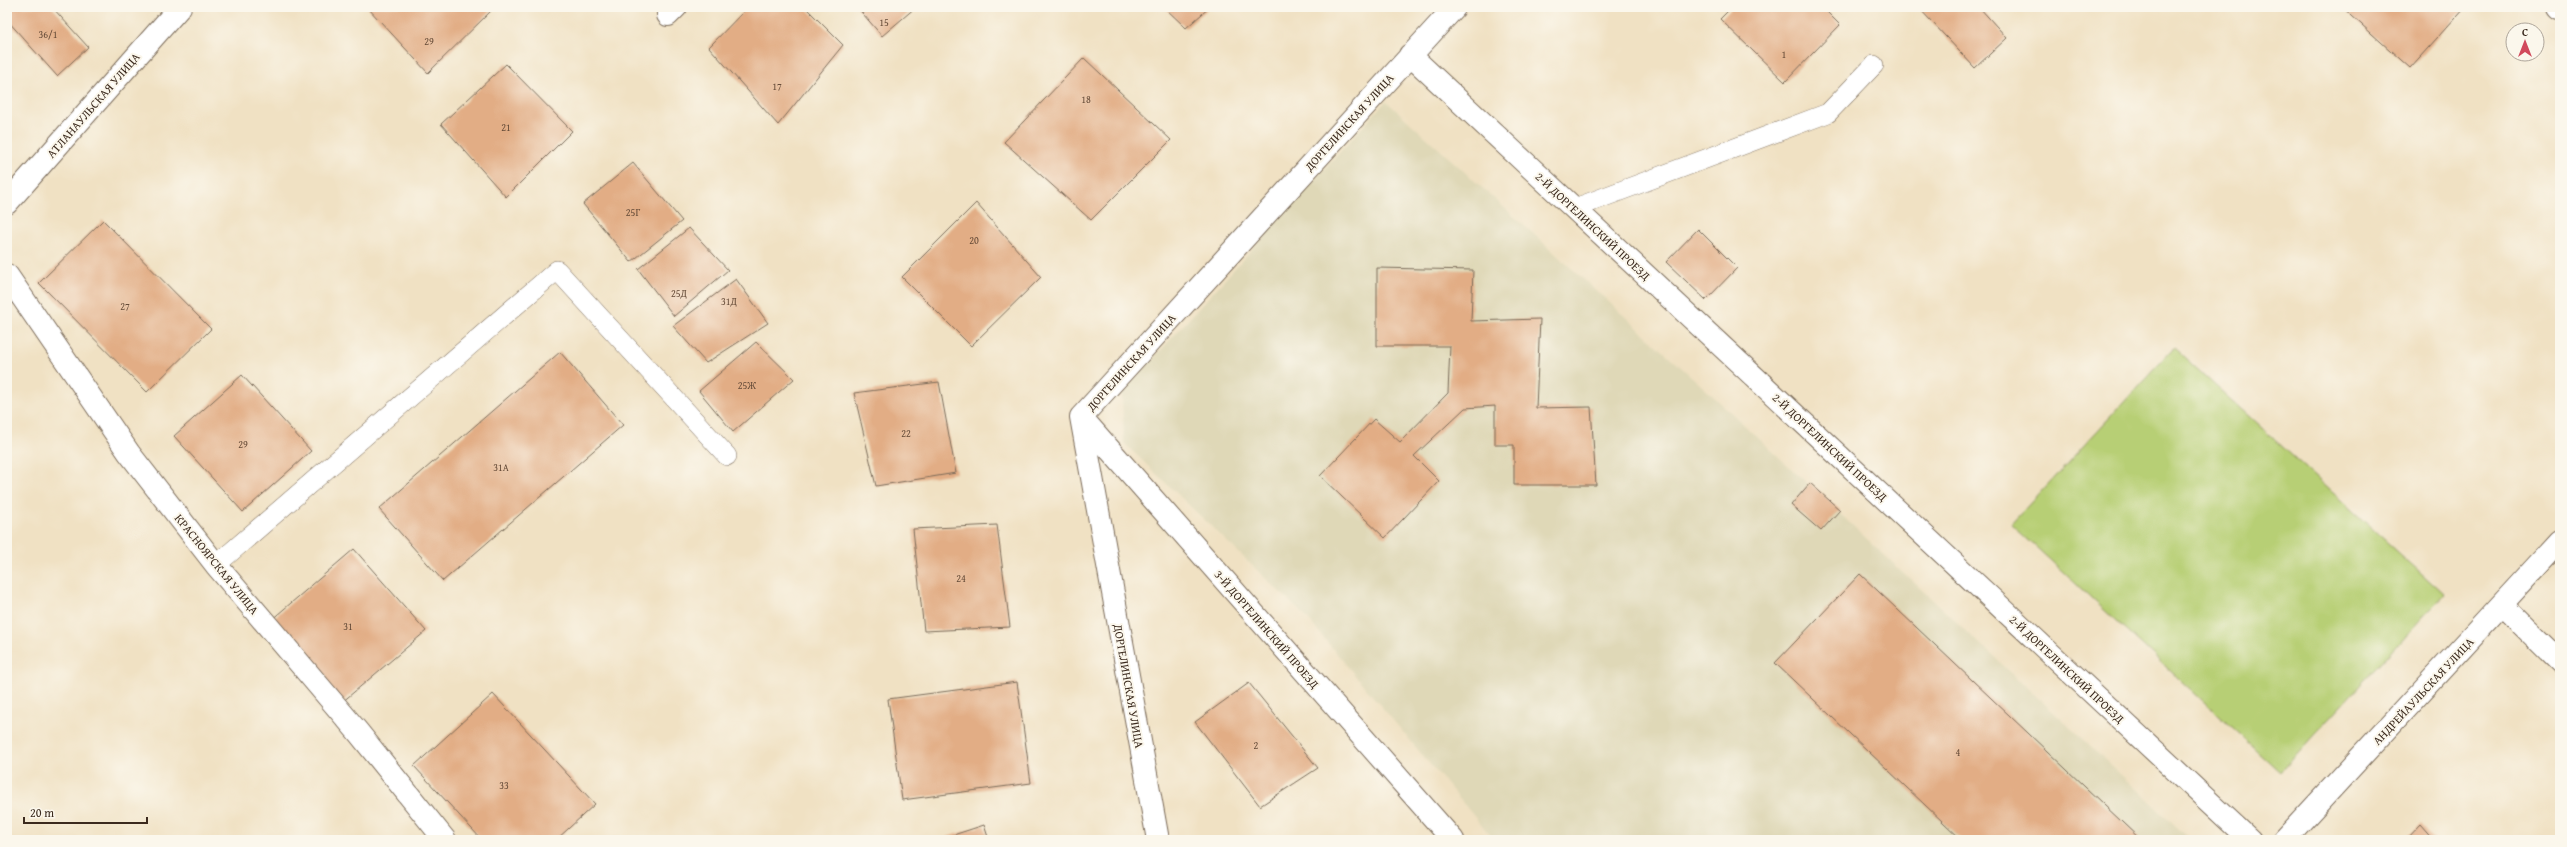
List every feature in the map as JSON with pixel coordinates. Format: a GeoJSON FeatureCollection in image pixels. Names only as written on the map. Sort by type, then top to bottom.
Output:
{"type":"FeatureCollection","features":[{"type":"Feature","properties":{"kind":"street","name":"АТЛАНАУЛЬСКАЯ УЛИЦА"},"geometry":{"type":"LineString","coordinates":[[7,203],[180,7]]}},
{"type":"Feature","properties":{"kind":"street","name":"ДОРГЕЛИНСКАЯ УЛИЦА"},"geometry":{"type":"LineString","coordinates":[[1158,840],[1081,417],[1455,7]]}},
{"type":"Feature","properties":{"kind":"street","name":"2-Й ДОРГЕЛИНСКИЙ ПРОЕЗД"},"geometry":{"type":"LineString","coordinates":[[1410,55],[2250,840]]}},
{"type":"Feature","properties":{"kind":"street","name":"КРАСНОЯРСКАЯ УЛИЦА"},"geometry":{"type":"LineString","coordinates":[[7,275],[129,454],[216,565],[358,732],[445,840]]}},
{"type":"Feature","properties":{"kind":"street","name":"3-Й ДОРГЕЛИНСКИЙ ПРОЕЗД"},"geometry":{"type":"LineString","coordinates":[[1081,417],[1453,840]]}},
{"type":"Feature","properties":{"kind":"street","name":"АНДРЕЙАУЛЬСКАЯ УЛИЦА"},"geometry":{"type":"LineString","coordinates":[[2284,840],[2502,606],[2560,541]]}},
{"type":"Feature","properties":{"kind":"street"},"geometry":{"type":"LineString","coordinates":[[2502,606],[2560,662]]}},
{"type":"Feature","properties":{"kind":"lane"},"geometry":{"type":"LineString","coordinates":[[1575,208],[1828,113],[1874,65]]}},
{"type":"Feature","properties":{"kind":"lane"},"geometry":{"type":"LineString","coordinates":[[216,565],[557,270],[727,456]]}},
{"type":"Feature","properties":{"kind":"shaded area"},"geometry":{"type":"Polygon","coordinates":[[[1386,101],[1712,395],[2191,840],[1494,840],[1306,617],[1124,443],[1122,393],[1386,101]]]}},
{"type":"Feature","properties":{"kind":"green space"},"geometry":{"type":"Polygon","coordinates":[[[2174,348],[2444,594],[2280,772],[2011,524],[2174,348]]]}},
{"type":"Feature","properties":{"kind":"building"},"geometry":{"type":"Polygon","coordinates":[[[7,7],[52,7],[88,47],[57,76],[7,20],[7,7]]]}},
{"type":"Feature","properties":{"kind":"building"},"geometry":{"type":"Polygon","coordinates":[[[367,7],[495,7],[428,73],[367,7]]]}},
{"type":"Feature","properties":{"kind":"building"},"geometry":{"type":"Polygon","coordinates":[[[748,7],[805,7],[843,45],[778,125],[709,47],[748,7]]]}},
{"type":"Feature","properties":{"kind":"building"},"geometry":{"type":"Polygon","coordinates":[[[857,7],[916,7],[882,36],[857,7]]]}},
{"type":"Feature","properties":{"kind":"building"},"geometry":{"type":"Polygon","coordinates":[[[1164,7],[1210,7],[1186,28],[1164,7]]]}},
{"type":"Feature","properties":{"kind":"building"},"geometry":{"type":"Polygon","coordinates":[[[1732,7],[1822,7],[1840,25],[1785,82],[1720,19],[1732,7]]]}},
{"type":"Feature","properties":{"kind":"building"},"geometry":{"type":"Polygon","coordinates":[[[1918,7],[1979,7],[2007,38],[1975,68],[1918,7]]]}},
{"type":"Feature","properties":{"kind":"building"},"geometry":{"type":"Polygon","coordinates":[[[2342,7],[2465,7],[2410,68],[2342,7]]]}},
{"type":"Feature","properties":{"kind":"building"},"geometry":{"type":"Polygon","coordinates":[[[1084,58],[1171,140],[1091,220],[1004,142],[1084,58]]]}},
{"type":"Feature","properties":{"kind":"building"},"geometry":{"type":"Polygon","coordinates":[[[506,64],[572,131],[506,197],[441,124],[506,64]]]}},
{"type":"Feature","properties":{"kind":"building"},"geometry":{"type":"Polygon","coordinates":[[[633,163],[682,221],[631,262],[583,204],[633,163]]]}},
{"type":"Feature","properties":{"kind":"building"},"geometry":{"type":"Polygon","coordinates":[[[976,203],[1041,277],[971,346],[902,277],[976,203]]]}},
{"type":"Feature","properties":{"kind":"building"},"geometry":{"type":"Polygon","coordinates":[[[103,220],[211,329],[147,392],[39,283],[103,220]]]}},
{"type":"Feature","properties":{"kind":"building"},"geometry":{"type":"Polygon","coordinates":[[[689,228],[728,270],[674,316],[638,269],[689,228]]]}},
{"type":"Feature","properties":{"kind":"building"},"geometry":{"type":"Polygon","coordinates":[[[1698,229],[1737,268],[1706,300],[1666,262],[1698,229]]]}},
{"type":"Feature","properties":{"kind":"building"},"geometry":{"type":"Polygon","coordinates":[[[1377,268],[1473,270],[1471,321],[1540,319],[1536,408],[1591,407],[1596,485],[1514,485],[1514,445],[1495,445],[1495,406],[1465,408],[1414,456],[1439,481],[1385,538],[1320,476],[1374,419],[1400,442],[1448,393],[1450,346],[1377,346],[1377,268]]]}},
{"type":"Feature","properties":{"kind":"building"},"geometry":{"type":"Polygon","coordinates":[[[736,279],[768,323],[706,363],[673,326],[736,279]]]}},
{"type":"Feature","properties":{"kind":"building"},"geometry":{"type":"Polygon","coordinates":[[[756,342],[794,379],[733,432],[699,391],[756,342]]]}},
{"type":"Feature","properties":{"kind":"building"},"geometry":{"type":"Polygon","coordinates":[[[560,352],[623,425],[443,581],[379,509],[560,352]]]}},
{"type":"Feature","properties":{"kind":"building"},"geometry":{"type":"Polygon","coordinates":[[[242,375],[311,451],[243,512],[174,436],[242,375]]]}},
{"type":"Feature","properties":{"kind":"building"},"geometry":{"type":"Polygon","coordinates":[[[939,382],[956,473],[876,486],[854,393],[939,382]]]}},
{"type":"Feature","properties":{"kind":"building"},"geometry":{"type":"Polygon","coordinates":[[[1810,483],[1840,510],[1821,531],[1791,505],[1810,483]]]}},
{"type":"Feature","properties":{"kind":"building"},"geometry":{"type":"Polygon","coordinates":[[[997,525],[1010,627],[924,631],[913,529],[997,525]]]}},
{"type":"Feature","properties":{"kind":"building"},"geometry":{"type":"Polygon","coordinates":[[[354,549],[426,631],[341,703],[270,621],[354,549]]]}},
{"type":"Feature","properties":{"kind":"building"},"geometry":{"type":"Polygon","coordinates":[[[1860,574],[2141,840],[1962,840],[1775,663],[1860,574]]]}},
{"type":"Feature","properties":{"kind":"building"},"geometry":{"type":"Polygon","coordinates":[[[1017,682],[1031,783],[902,800],[888,699],[1017,682]]]}},
{"type":"Feature","properties":{"kind":"building"},"geometry":{"type":"Polygon","coordinates":[[[1249,683],[1318,768],[1260,806],[1195,722],[1249,683]]]}},
{"type":"Feature","properties":{"kind":"building"},"geometry":{"type":"Polygon","coordinates":[[[493,694],[595,804],[556,840],[482,840],[414,766],[493,694]]]}},
{"type":"Feature","properties":{"kind":"building"},"geometry":{"type":"Polygon","coordinates":[[[2420,824],[2434,840],[2405,840],[2420,824]]]}},
{"type":"Feature","properties":{"kind":"building"},"geometry":{"type":"Polygon","coordinates":[[[984,825],[989,840],[938,840],[984,825]]]}}]}
